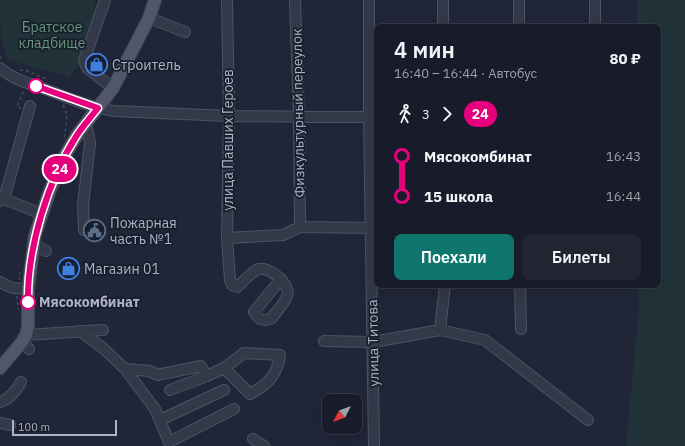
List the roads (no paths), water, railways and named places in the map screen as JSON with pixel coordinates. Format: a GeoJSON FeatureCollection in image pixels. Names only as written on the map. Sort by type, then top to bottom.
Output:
{"type":"FeatureCollection","features":[{"type":"Feature","properties":{"kind":"main road"},"geometry":{"type":"LineString","coordinates":[[0,368],[26,342],[28,326],[28,289],[34,244],[42,214],[64,157],[77,135],[113,88],[149,18],[155,0]]}},
{"type":"Feature","properties":{"kind":"street"},"geometry":{"type":"LineString","coordinates":[[105,0],[84,61],[86,68],[113,88]]}},
{"type":"Feature","properties":{"kind":"street","name":"улица Павших Героев"},"geometry":{"type":"LineString","coordinates":[[227,0],[229,116],[227,238],[230,280],[232,285],[237,287],[254,271],[259,269],[266,269],[280,279]]}},
{"type":"Feature","properties":{"kind":"street","name":"Физкультурный переулок"},"geometry":{"type":"LineString","coordinates":[[295,0],[299,116],[300,227]]}},
{"type":"Feature","properties":{"kind":"street","name":"улица Титова"},"geometry":{"type":"LineString","coordinates":[[369,0],[373,117],[374,446]]}},
{"type":"Feature","properties":{"kind":"street"},"geometry":{"type":"LineString","coordinates":[[443,0],[443,24]]}},
{"type":"Feature","properties":{"kind":"street"},"geometry":{"type":"LineString","coordinates":[[518,24],[519,0]]}},
{"type":"Feature","properties":{"kind":"street"},"geometry":{"type":"LineString","coordinates":[[594,24],[595,0]]}},
{"type":"Feature","properties":{"kind":"street"},"geometry":{"type":"LineString","coordinates":[[149,18],[185,32]]}},
{"type":"Feature","properties":{"kind":"street"},"geometry":{"type":"LineString","coordinates":[[0,68],[23,81],[98,108],[114,111],[229,116],[373,117]]}},
{"type":"Feature","properties":{"kind":"street"},"geometry":{"type":"LineString","coordinates":[[29,108],[2,200],[42,214]]}},
{"type":"Feature","properties":{"kind":"street"},"geometry":{"type":"LineString","coordinates":[[84,230],[83,205],[90,143],[86,123]]}},
{"type":"Feature","properties":{"kind":"street"},"geometry":{"type":"LineString","coordinates":[[227,238],[283,235],[300,227],[374,228]]}},
{"type":"Feature","properties":{"kind":"street"},"geometry":{"type":"LineString","coordinates":[[34,244],[46,251]]}},
{"type":"Feature","properties":{"kind":"street"},"geometry":{"type":"LineString","coordinates":[[0,282],[12,288],[28,289]]}},
{"type":"Feature","properties":{"kind":"street"},"geometry":{"type":"LineString","coordinates":[[440,330],[445,288]]}},
{"type":"Feature","properties":{"kind":"street"},"geometry":{"type":"LineString","coordinates":[[520,288],[521,328]]}},
{"type":"Feature","properties":{"kind":"street"},"geometry":{"type":"LineString","coordinates":[[26,342],[80,331],[103,330]]}},
{"type":"Feature","properties":{"kind":"street"},"geometry":{"type":"LineString","coordinates":[[324,341],[373,342],[440,330],[485,340],[588,420]]}},
{"type":"Feature","properties":{"kind":"street"},"geometry":{"type":"LineString","coordinates":[[80,331],[104,348],[125,369],[155,409],[169,442],[234,409]]}},
{"type":"Feature","properties":{"kind":"street"},"geometry":{"type":"LineString","coordinates":[[170,390],[224,368],[244,353],[280,355],[274,375],[267,383],[250,394],[224,368]]}},
{"type":"Feature","properties":{"kind":"street"},"geometry":{"type":"LineString","coordinates":[[125,369],[150,371],[156,375],[201,366],[207,376]]}},
{"type":"Feature","properties":{"kind":"street"},"geometry":{"type":"LineString","coordinates":[[0,402],[16,392],[21,382]]}},
{"type":"Feature","properties":{"kind":"street"},"geometry":{"type":"LineString","coordinates":[[160,420],[224,390]]}},
{"type":"Feature","properties":{"kind":"street"},"geometry":{"type":"LineString","coordinates":[[253,439],[264,446]]}},
{"type":"Feature","properties":{"kind":"place","name":"Строитель"},"geometry":{"type":"Point","coordinates":[97,65]}},
{"type":"Feature","properties":{"kind":"place","name":"Пожарная часть №1"},"geometry":{"type":"Point","coordinates":[95,231]}},
{"type":"Feature","properties":{"kind":"place","name":"Магазин 01"},"geometry":{"type":"Point","coordinates":[68,269]}},
{"type":"Feature","properties":{"kind":"place","name":"Мясокомбинат"},"geometry":{"type":"Point","coordinates":[28,302]}},
{"type":"Feature","properties":{"kind":"park label","name":"Братское кладбище"},"geometry":{"type":"Point","coordinates":[52,36]}}]}
